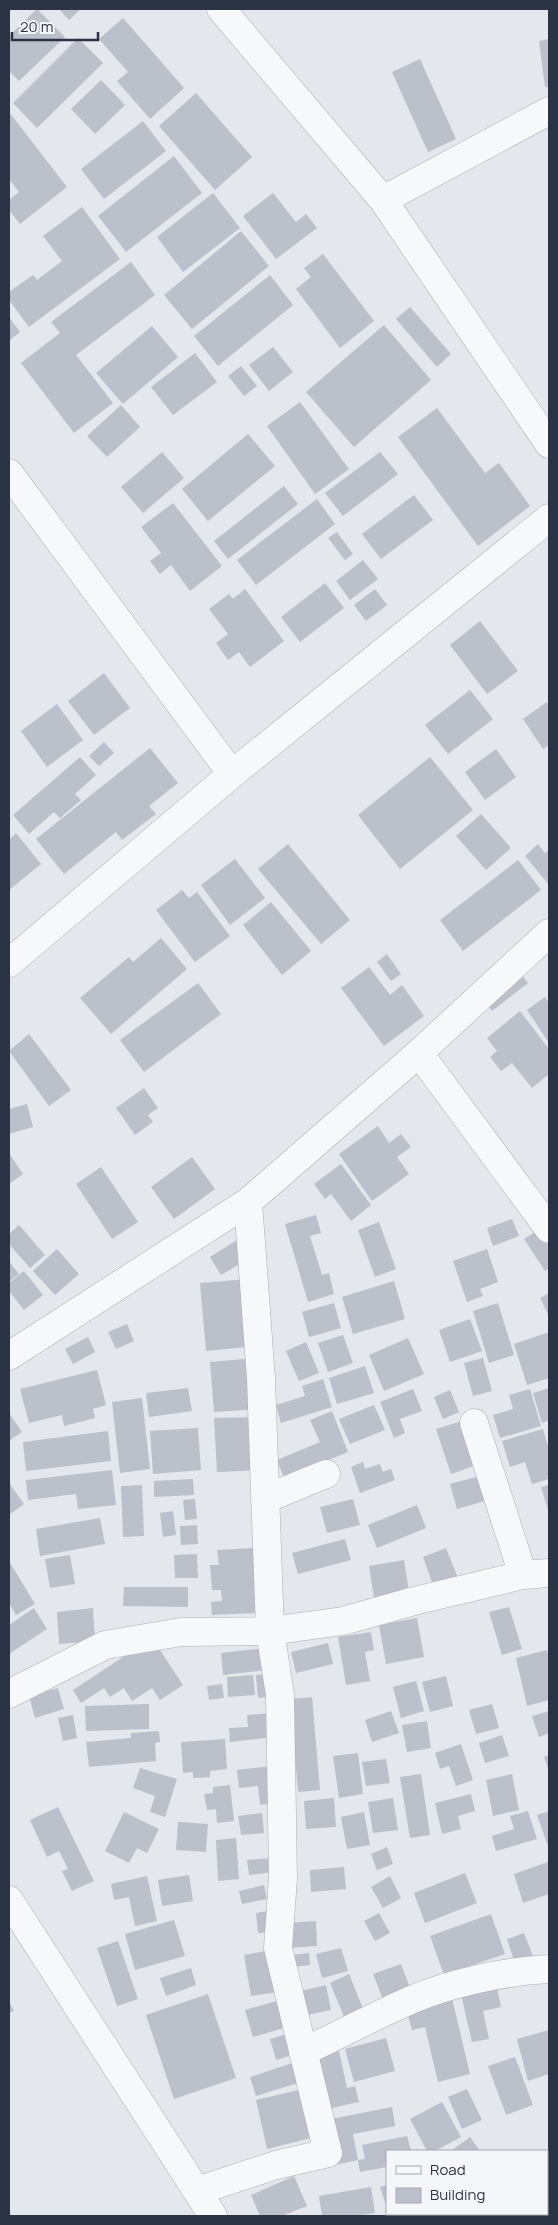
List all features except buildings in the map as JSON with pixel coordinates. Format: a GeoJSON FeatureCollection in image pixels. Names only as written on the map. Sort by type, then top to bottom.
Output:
{"type":"FeatureCollection","features":[{"type":"Feature","properties":{"kind":"street"},"geometry":{"type":"LineString","coordinates":[[221,9],[383,200],[549,444]]}},
{"type":"Feature","properties":{"kind":"street"},"geometry":{"type":"LineString","coordinates":[[383,200],[549,111]]}},
{"type":"Feature","properties":{"kind":"street"},"geometry":{"type":"LineString","coordinates":[[9,473],[232,774]]}},
{"type":"Feature","properties":{"kind":"street"},"geometry":{"type":"LineString","coordinates":[[9,963],[232,774],[549,518]]}},
{"type":"Feature","properties":{"kind":"street"},"geometry":{"type":"LineString","coordinates":[[9,1356],[248,1202],[419,1053],[549,933]]}},
{"type":"Feature","properties":{"kind":"street"},"geometry":{"type":"LineString","coordinates":[[419,1053],[549,1229]]}},
{"type":"Feature","properties":{"kind":"street"},"geometry":{"type":"LineString","coordinates":[[197,2191],[276,2165],[328,2153],[278,1948],[283,1878],[280,1695],[270,1631],[261,1379],[248,1202]]}},
{"type":"Feature","properties":{"kind":"street"},"geometry":{"type":"LineString","coordinates":[[9,1694],[72,1660],[105,1646],[180,1632],[270,1631],[343,1621],[414,1601],[536,1574],[474,1423]]}},
{"type":"Feature","properties":{"kind":"street"},"geometry":{"type":"LineString","coordinates":[[265,1499],[326,1474]]}},
{"type":"Feature","properties":{"kind":"street"},"geometry":{"type":"LineString","coordinates":[[9,1900],[213,2216]]}},
{"type":"Feature","properties":{"kind":"street"},"geometry":{"type":"LineString","coordinates":[[303,2052],[412,1999],[493,1976],[549,1969]]}}]}
